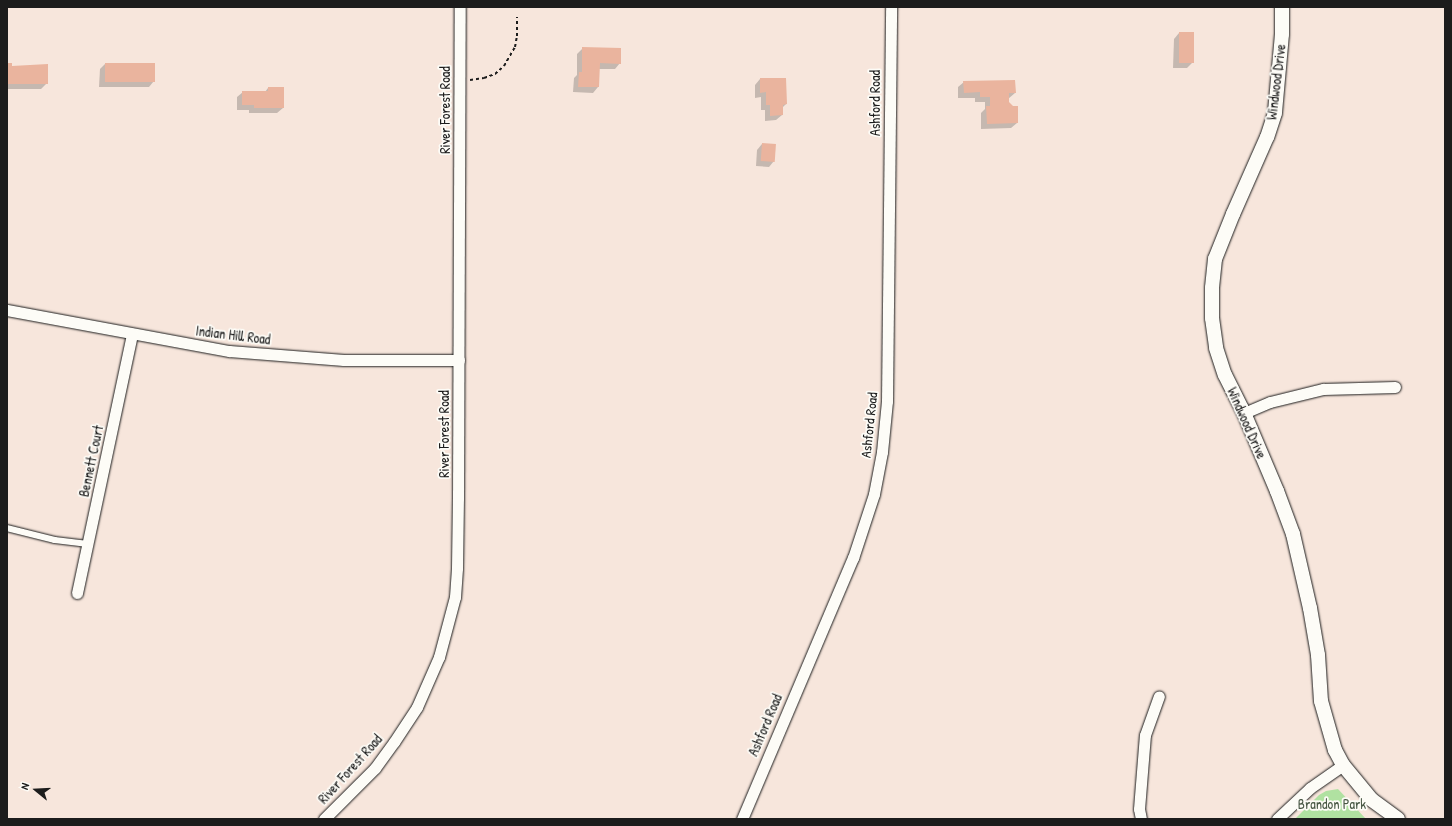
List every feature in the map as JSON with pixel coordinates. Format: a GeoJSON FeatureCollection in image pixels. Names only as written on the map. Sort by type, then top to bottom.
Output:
{"type":"FeatureCollection","features":[{"type":"Feature","properties":{"kind":"street","name":"River Forest Road"},"geometry":{"type":"LineString","coordinates":[[324,819],[375,768],[407,724],[425,691],[439,657],[455,596],[457,568],[459,360],[460,7]]}},
{"type":"Feature","properties":{"kind":"street","name":"Ashford Road"},"geometry":{"type":"LineString","coordinates":[[742,819],[853,558],[874,494],[882,452],[887,400],[891,7]]}},
{"type":"Feature","properties":{"kind":"street","name":"Windwood Drive"},"geometry":{"type":"LineString","coordinates":[[1282,7],[1282,34],[1275,113],[1267,137],[1215,259],[1212,288],[1212,318],[1216,348],[1225,375],[1244,413],[1277,491],[1293,534],[1310,608],[1318,655],[1321,701],[1326,722],[1342,765],[1372,800],[1398,819]]}},
{"type":"Feature","properties":{"kind":"street","name":"Indian Hill Road"},"geometry":{"type":"LineString","coordinates":[[7,310],[211,348],[296,358],[344,360],[459,360]]}},
{"type":"Feature","properties":{"kind":"street","name":"Bennett Court"},"geometry":{"type":"LineString","coordinates":[[77,593],[132,334]]}},
{"type":"Feature","properties":{"kind":"street"},"geometry":{"type":"LineString","coordinates":[[1244,413],[1270,402],[1323,388],[1395,387]]}},
{"type":"Feature","properties":{"kind":"street"},"geometry":{"type":"LineString","coordinates":[[1141,819],[1139,809],[1145,735],[1159,696]]}},
{"type":"Feature","properties":{"kind":"street"},"geometry":{"type":"LineString","coordinates":[[1277,819],[1310,788],[1342,765]]}},
{"type":"Feature","properties":{"kind":"lane"},"geometry":{"type":"LineString","coordinates":[[7,528],[55,540],[88,544]]}},
{"type":"Feature","properties":{"kind":"path"},"geometry":{"type":"LineString","coordinates":[[460,81],[484,78],[494,74],[504,66],[515,47],[518,36],[517,18]]}},
{"type":"Feature","properties":{"kind":"green space","name":"Brandon Park"},"geometry":{"type":"Polygon","coordinates":[[[1338,789],[1366,819],[1295,819],[1319,795],[1326,791],[1338,789]]]}},
{"type":"Feature","properties":{"kind":"building"},"geometry":{"type":"Polygon","coordinates":[[[1179,32],[1194,32],[1194,63],[1179,63],[1179,32]]]}},
{"type":"Feature","properties":{"kind":"building"},"geometry":{"type":"Polygon","coordinates":[[[582,47],[621,48],[621,64],[600,63],[599,87],[578,87],[579,72],[582,72],[582,47]]]}},
{"type":"Feature","properties":{"kind":"building"},"geometry":{"type":"Polygon","coordinates":[[[7,63],[12,63],[12,66],[48,64],[48,84],[7,84],[7,63]]]}},
{"type":"Feature","properties":{"kind":"building"},"geometry":{"type":"Polygon","coordinates":[[[105,63],[155,63],[155,82],[105,82],[105,63]]]}},
{"type":"Feature","properties":{"kind":"building"},"geometry":{"type":"Polygon","coordinates":[[[760,78],[786,78],[787,104],[783,105],[783,115],[770,116],[770,105],[766,105],[766,92],[760,93],[760,78]]]}},
{"type":"Feature","properties":{"kind":"building"},"geometry":{"type":"Polygon","coordinates":[[[1015,80],[1016,93],[1009,93],[1009,102],[1013,106],[1018,106],[1018,123],[987,124],[986,106],[990,106],[990,97],[980,97],[980,92],[964,93],[963,81],[1015,80]]]}},
{"type":"Feature","properties":{"kind":"building"},"geometry":{"type":"Polygon","coordinates":[[[268,87],[284,87],[284,108],[254,108],[254,105],[242,105],[242,91],[268,91],[268,87]]]}},
{"type":"Feature","properties":{"kind":"building"},"geometry":{"type":"Polygon","coordinates":[[[762,143],[776,144],[775,162],[761,161],[762,143]]]}}]}
